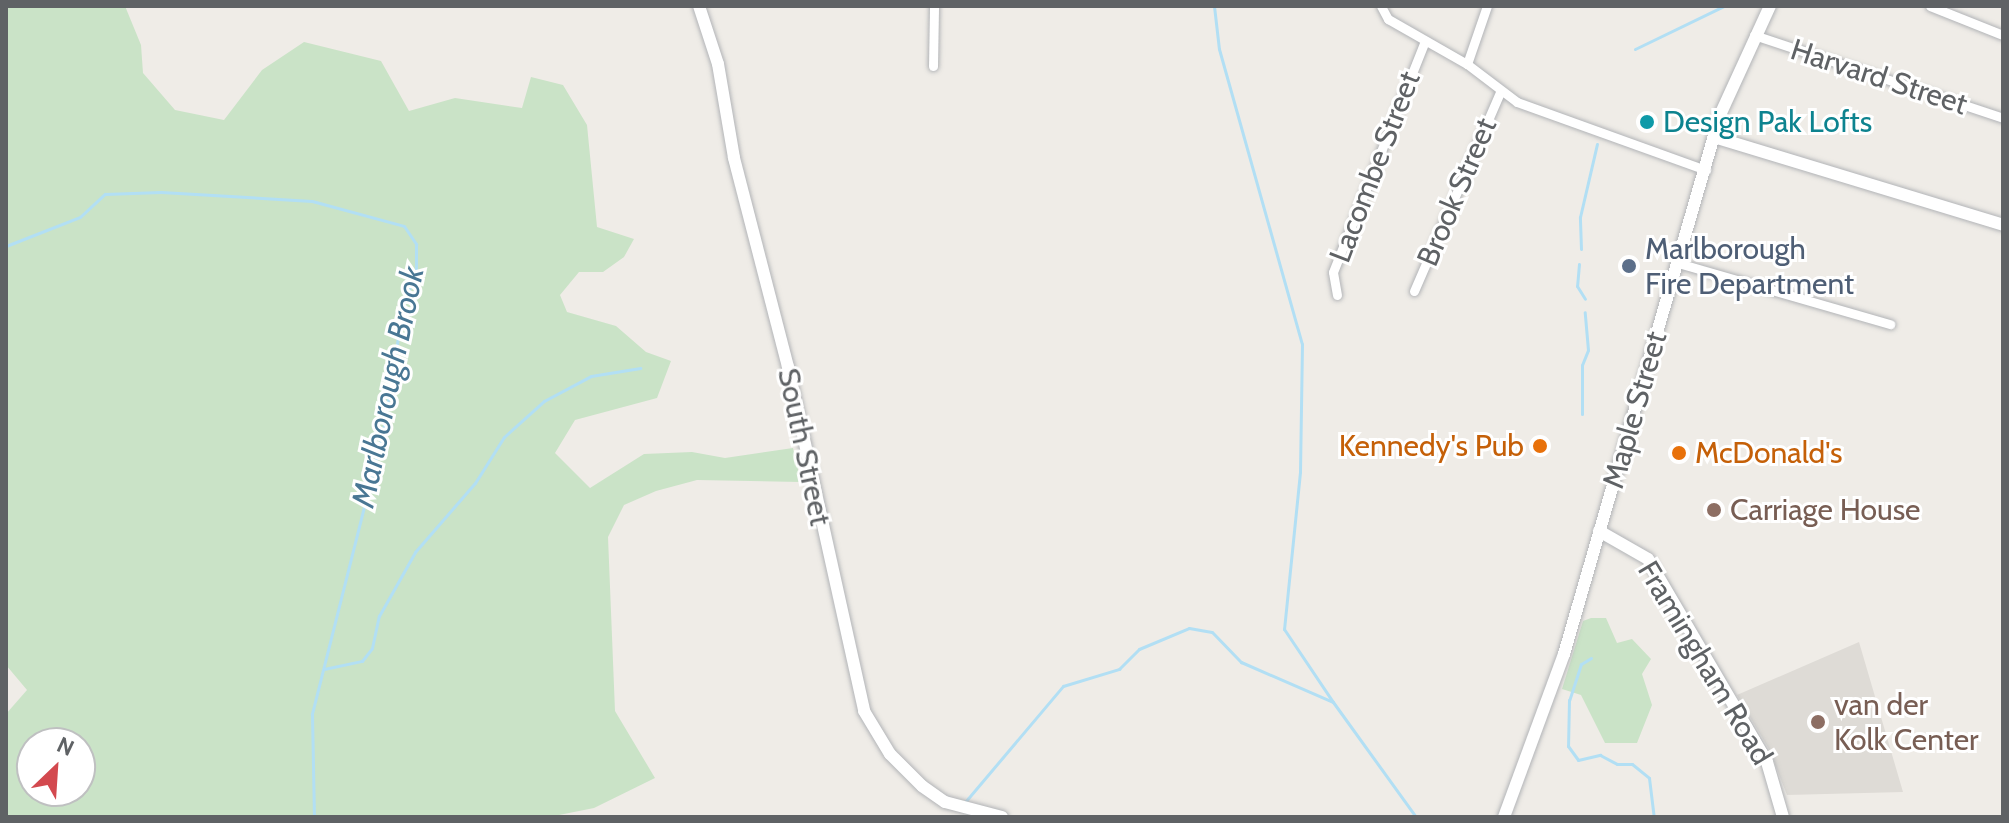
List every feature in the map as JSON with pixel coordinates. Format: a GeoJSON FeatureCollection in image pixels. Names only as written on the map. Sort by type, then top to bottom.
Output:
{"type":"FeatureCollection","features":[{"type":"Feature","properties":{"kind":"main road","name":"South Street"},"geometry":{"type":"LineString","coordinates":[[699,6],[718,64],[734,158],[788,367],[864,711],[881,743],[922,786],[945,802],[1002,817]]}},
{"type":"Feature","properties":{"kind":"main road","name":"Maple Street"},"geometry":{"type":"LineString","coordinates":[[1504,817],[1548,703],[1714,137],[1754,35],[1770,6]]}},
{"type":"Feature","properties":{"kind":"main road"},"geometry":{"type":"LineString","coordinates":[[1714,137],[2003,225]]}},
{"type":"Feature","properties":{"kind":"main road","name":"Framingham Road"},"geometry":{"type":"LineString","coordinates":[[1599,531],[1648,559],[1767,762],[1783,817]]}},
{"type":"Feature","properties":{"kind":"street"},"geometry":{"type":"LineString","coordinates":[[933,66],[934,6]]}},
{"type":"Feature","properties":{"kind":"street"},"geometry":{"type":"LineString","coordinates":[[1381,6],[1388,19],[1467,64],[1500,92],[1706,170]]}},
{"type":"Feature","properties":{"kind":"street"},"geometry":{"type":"LineString","coordinates":[[1467,64],[1487,6]]}},
{"type":"Feature","properties":{"kind":"street"},"geometry":{"type":"LineString","coordinates":[[1930,6],[2003,35]]}},
{"type":"Feature","properties":{"kind":"street","name":"Harvard Street"},"geometry":{"type":"LineString","coordinates":[[1754,35],[2003,118]]}},
{"type":"Feature","properties":{"kind":"street","name":"Lacombe Street"},"geometry":{"type":"LineString","coordinates":[[1337,295],[1333,272],[1425,41]]}},
{"type":"Feature","properties":{"kind":"street","name":"Brook Street"},"geometry":{"type":"LineString","coordinates":[[1414,291],[1500,92]]}},
{"type":"Feature","properties":{"kind":"street"},"geometry":{"type":"LineString","coordinates":[[1678,263],[1890,324]]}},
{"type":"Feature","properties":{"kind":"shaded area","name":"van der Kolk Center"},"geometry":{"type":"Polygon","coordinates":[[[1859,642],[1903,792],[1787,795],[1769,749],[1737,695],[1859,642]]]}},
{"type":"Feature","properties":{"kind":"green space"},"geometry":{"type":"Polygon","coordinates":[[[6,6],[125,6],[141,45],[143,73],[175,110],[224,120],[262,70],[304,42],[381,61],[409,111],[455,98],[522,108],[531,77],[563,85],[587,125],[597,227],[634,239],[624,257],[603,272],[579,272],[560,295],[567,312],[616,326],[646,352],[671,361],[657,398],[575,420],[555,453],[590,488],[644,454],[692,452],[725,458],[793,448],[801,482],[697,480],[656,491],[624,505],[608,537],[615,711],[655,778],[594,808],[549,817],[6,817],[6,714],[27,690],[6,665],[6,6]]]}},
{"type":"Feature","properties":{"kind":"green space"},"geometry":{"type":"Polygon","coordinates":[[[1606,618],[1617,643],[1632,639],[1651,659],[1642,674],[1652,705],[1637,743],[1605,743],[1581,695],[1562,689],[1583,621],[1606,618]]]}},
{"type":"Feature","properties":{"kind":"waterway"},"geometry":{"type":"LineString","coordinates":[[1214,6],[1219,49],[1302,344],[1300,472],[1284,629],[1333,702]]}},
{"type":"Feature","properties":{"kind":"waterway"},"geometry":{"type":"LineString","coordinates":[[1635,49],[1724,6]]}},
{"type":"Feature","properties":{"kind":"waterway"},"geometry":{"type":"LineString","coordinates":[[1581,249],[1580,217],[1597,144]]}},
{"type":"Feature","properties":{"kind":"waterway","name":"Marlborough Brook"},"geometry":{"type":"LineString","coordinates":[[6,246],[80,217],[105,194],[161,192],[312,201],[404,226],[416,244],[416,270],[403,306],[383,431],[312,714],[314,817]]}},
{"type":"Feature","properties":{"kind":"waterway"},"geometry":{"type":"LineString","coordinates":[[1579,264],[1577,286],[1585,299]]}},
{"type":"Feature","properties":{"kind":"waterway"},"geometry":{"type":"LineString","coordinates":[[1582,414],[1582,365],[1588,350],[1585,312]]}},
{"type":"Feature","properties":{"kind":"waterway"},"geometry":{"type":"LineString","coordinates":[[324,669],[362,661],[372,648],[379,616],[415,552],[475,483],[504,437],[544,401],[591,376],[640,368]]}},
{"type":"Feature","properties":{"kind":"waterway","name":"Marlborough Brook"},"geometry":{"type":"LineString","coordinates":[[965,802],[1063,686],[1119,669],[1139,649],[1189,628],[1212,632],[1241,662],[1333,702],[1416,817]]}},
{"type":"Feature","properties":{"kind":"waterway"},"geometry":{"type":"LineString","coordinates":[[1591,658],[1581,664],[1569,700],[1568,746],[1578,760],[1600,755],[1617,764],[1632,764],[1649,778],[1654,817]]}},
{"type":"Feature","properties":{"kind":"place","name":"Design Pak Lofts"},"geometry":{"type":"Point","coordinates":[1647,122]}},
{"type":"Feature","properties":{"kind":"place","name":"Marlborough Fire Department"},"geometry":{"type":"Point","coordinates":[1629,266]}},
{"type":"Feature","properties":{"kind":"place","name":"Kennedy's Pub"},"geometry":{"type":"Point","coordinates":[1540,446]}},
{"type":"Feature","properties":{"kind":"place","name":"McDonald's"},"geometry":{"type":"Point","coordinates":[1679,453]}},
{"type":"Feature","properties":{"kind":"place","name":"Carriage House"},"geometry":{"type":"Point","coordinates":[1714,510]}},
{"type":"Feature","properties":{"kind":"place","name":"van der Kolk Center"},"geometry":{"type":"Point","coordinates":[1818,722]}}]}
